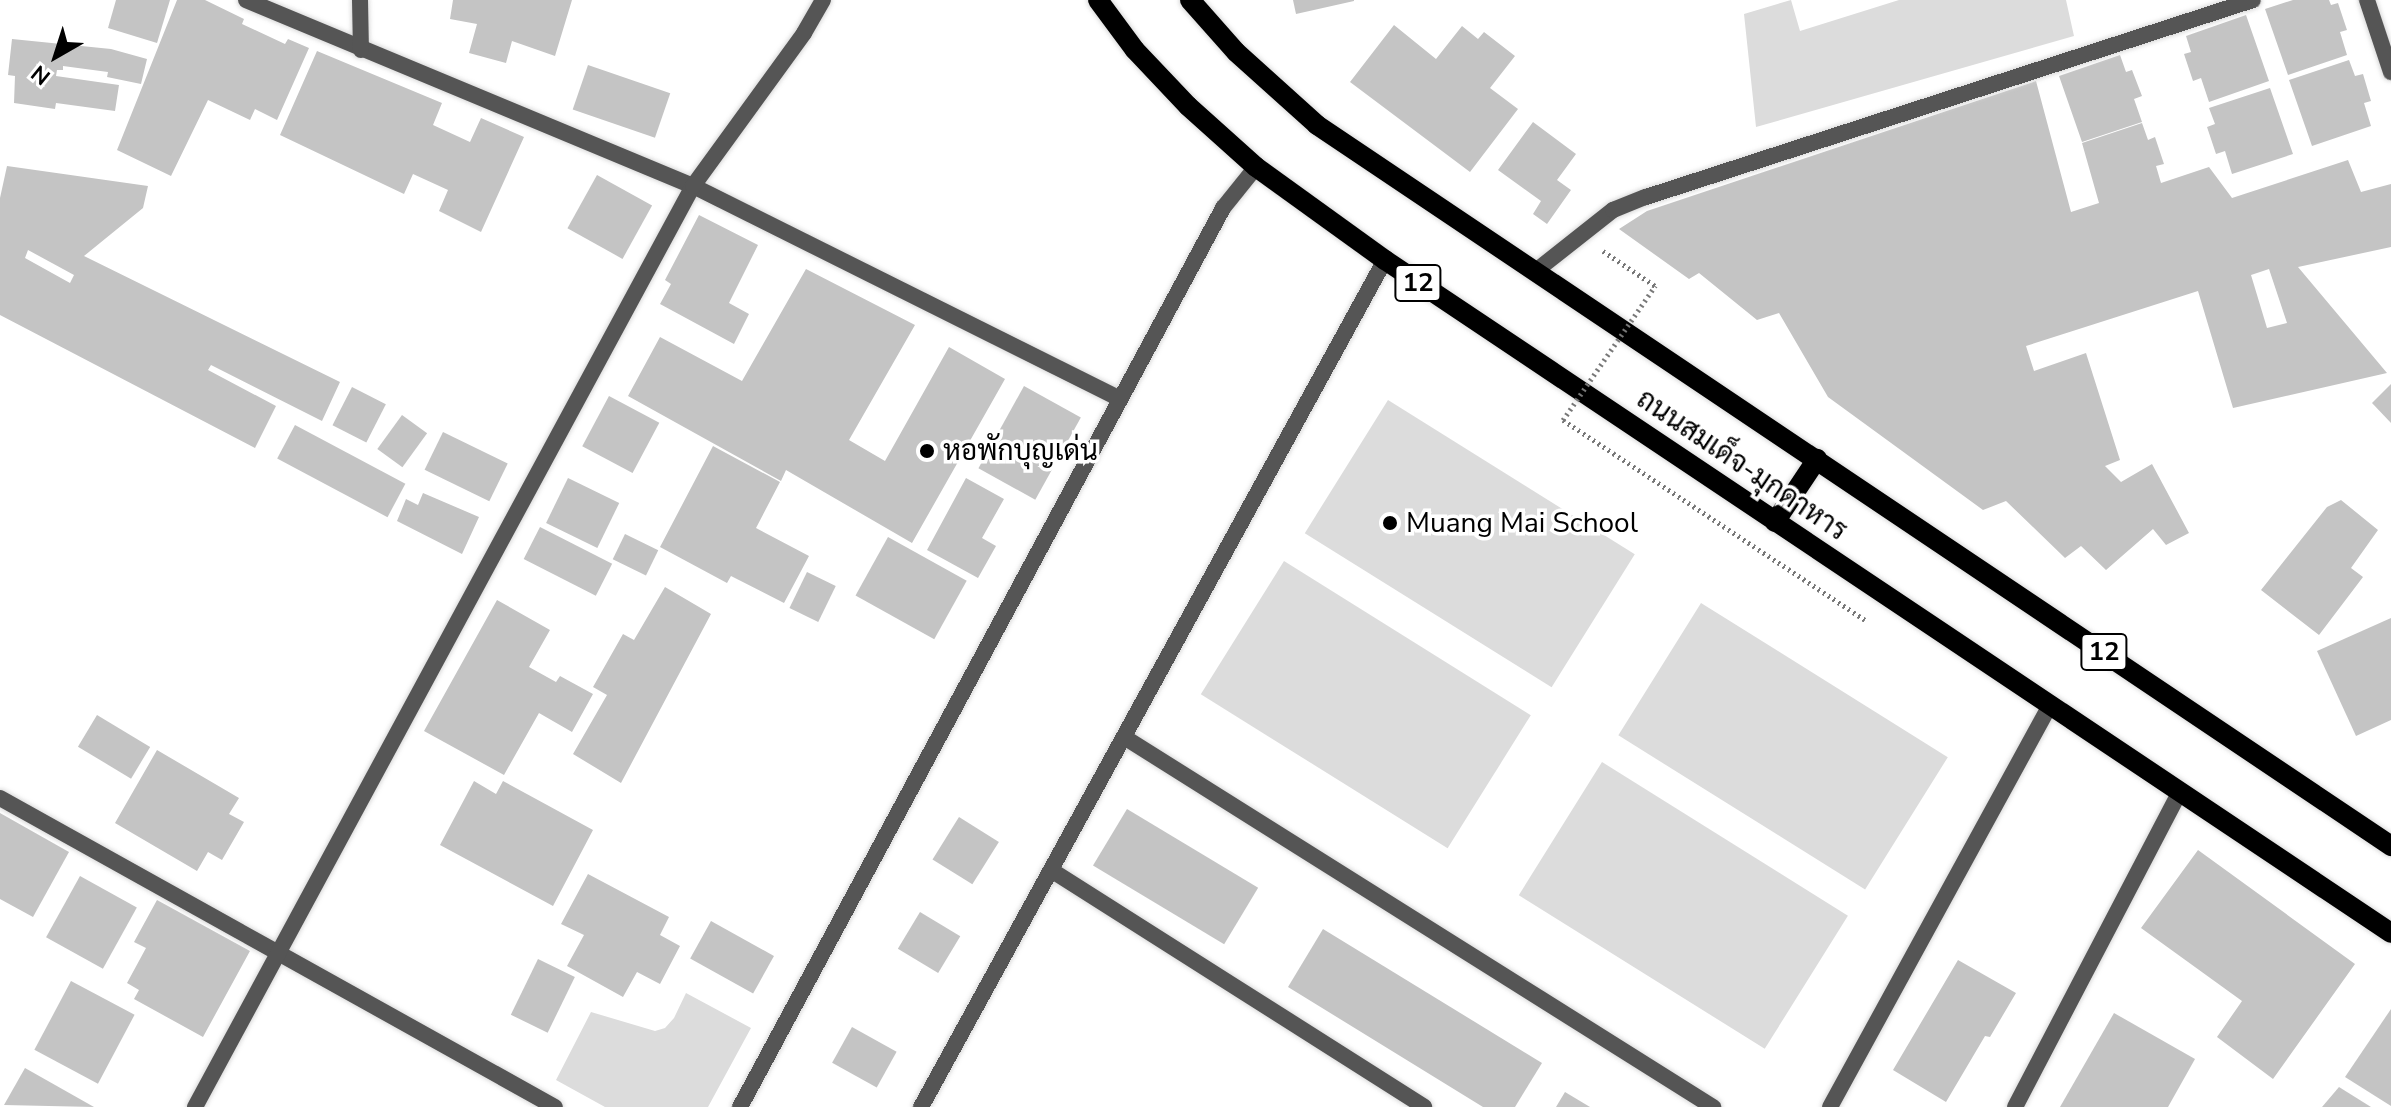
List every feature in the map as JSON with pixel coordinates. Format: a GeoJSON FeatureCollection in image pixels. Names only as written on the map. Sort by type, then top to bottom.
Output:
{"type":"FeatureCollection","features":[{"type":"Feature","properties":{"kind":"main road","name":"ถนนสมเด็จ-มุกดาหาร"},"geometry":{"type":"LineString","coordinates":[[1098,0],[1145,61],[1188,106],[1256,167],[1385,260],[2391,933]]}},
{"type":"Feature","properties":{"kind":"main road","name":"ถนนสมเด็จ-มุกดาหาร"},"geometry":{"type":"LineString","coordinates":[[1190,0],[1236,52],[1317,125],[2391,846]]}},
{"type":"Feature","properties":{"kind":"main road"},"geometry":{"type":"LineString","coordinates":[[1775,522],[1817,459]]}},
{"type":"Feature","properties":{"kind":"street"},"geometry":{"type":"LineString","coordinates":[[246,0],[693,186],[1118,398]]}},
{"type":"Feature","properties":{"kind":"street"},"geometry":{"type":"LineString","coordinates":[[360,0],[361,50]]}},
{"type":"Feature","properties":{"kind":"street"},"geometry":{"type":"LineString","coordinates":[[195,1107],[693,186],[804,33],[823,0]]}},
{"type":"Feature","properties":{"kind":"street"},"geometry":{"type":"LineString","coordinates":[[1537,270],[1613,210],[1646,197],[2253,0]]}},
{"type":"Feature","properties":{"kind":"street"},"geometry":{"type":"LineString","coordinates":[[2367,0],[2391,72]]}},
{"type":"Feature","properties":{"kind":"street"},"geometry":{"type":"LineString","coordinates":[[740,1107],[1118,398],[1223,208],[1256,167]]}},
{"type":"Feature","properties":{"kind":"street"},"geometry":{"type":"LineString","coordinates":[[921,1107],[1385,260]]}},
{"type":"Feature","properties":{"kind":"street"},"geometry":{"type":"LineString","coordinates":[[1830,1107],[2051,704]]}},
{"type":"Feature","properties":{"kind":"street"},"geometry":{"type":"LineString","coordinates":[[1124,737],[1690,1101],[1713,1107]]}},
{"type":"Feature","properties":{"kind":"street"},"geometry":{"type":"LineString","coordinates":[[2015,1107],[2180,792]]}},
{"type":"Feature","properties":{"kind":"street"},"geometry":{"type":"LineString","coordinates":[[0,798],[555,1107]]}},
{"type":"Feature","properties":{"kind":"street"},"geometry":{"type":"LineString","coordinates":[[1051,870],[1424,1107]]}},
{"type":"Feature","properties":{"kind":"path"},"geometry":{"type":"LineString","coordinates":[[1606,252],[1655,286],[1563,420],[1875,626]]}},
{"type":"Feature","properties":{"kind":"shaded area"},"geometry":{"type":"Polygon","coordinates":[[[1791,0],[1800,31],[1899,0],[2066,0],[2074,36],[1756,127],[1744,14],[1791,0]]]}},
{"type":"Feature","properties":{"kind":"shaded area"},"geometry":{"type":"Polygon","coordinates":[[[1388,400],[1635,554],[1552,687],[1305,533],[1388,400]]]}},
{"type":"Feature","properties":{"kind":"shaded area"},"geometry":{"type":"Polygon","coordinates":[[[1284,561],[1531,715],[1448,848],[1201,694],[1284,561]]]}},
{"type":"Feature","properties":{"kind":"shaded area"},"geometry":{"type":"Polygon","coordinates":[[[1701,603],[1948,757],[1865,890],[1618,735],[1701,603]]]}},
{"type":"Feature","properties":{"kind":"shaded area"},"geometry":{"type":"Polygon","coordinates":[[[1602,762],[1848,916],[1765,1049],[1519,895],[1602,762]]]}},
{"type":"Feature","properties":{"kind":"shaded area"},"geometry":{"type":"Polygon","coordinates":[[[686,993],[751,1028],[708,1107],[605,1107],[556,1080],[591,1012],[655,1031],[665,1028],[674,1018],[686,993]]]}},
{"type":"Feature","properties":{"kind":"building"},"geometry":{"type":"Polygon","coordinates":[[[116,0],[170,0],[157,43],[108,28],[116,0]]]}},
{"type":"Feature","properties":{"kind":"building"},"geometry":{"type":"Polygon","coordinates":[[[177,0],[205,0],[244,19],[242,24],[285,44],[288,39],[309,48],[277,120],[255,109],[250,120],[208,100],[171,176],[117,150],[177,0]]]}},
{"type":"Feature","properties":{"kind":"building"},"geometry":{"type":"Polygon","coordinates":[[[453,0],[572,0],[555,56],[512,41],[506,63],[469,53],[477,24],[450,19],[453,0]]]}},
{"type":"Feature","properties":{"kind":"building"},"geometry":{"type":"Polygon","coordinates":[[[1293,0],[1354,0],[1354,1],[1296,14],[1293,0]]]}},
{"type":"Feature","properties":{"kind":"building"},"geometry":{"type":"Polygon","coordinates":[[[2293,0],[2329,0],[2331,5],[2338,3],[2347,30],[2340,32],[2347,55],[2288,75],[2265,9],[2293,0]]]}},
{"type":"Feature","properties":{"kind":"building"},"geometry":{"type":"Polygon","coordinates":[[[2246,15],[2269,81],[2209,102],[2201,78],[2193,81],[2184,54],[2191,52],[2186,36],[2246,15]]]}},
{"type":"Feature","properties":{"kind":"building"},"geometry":{"type":"Polygon","coordinates":[[[1394,25],[1436,59],[1462,26],[1478,39],[1484,32],[1515,56],[1490,88],[1518,109],[1470,172],[1350,82],[1394,25]]]}},
{"type":"Feature","properties":{"kind":"building"},"geometry":{"type":"Polygon","coordinates":[[[12,39],[111,49],[147,59],[141,84],[107,77],[108,72],[63,66],[63,70],[57,70],[56,76],[119,85],[115,111],[56,103],[55,109],[14,103],[15,76],[8,75],[12,39]]]}},
{"type":"Feature","properties":{"kind":"building"},"geometry":{"type":"Polygon","coordinates":[[[317,51],[442,103],[433,125],[470,142],[481,118],[524,137],[481,232],[439,211],[448,190],[413,174],[404,194],[280,135],[317,51]]]}},
{"type":"Feature","properties":{"kind":"building"},"geometry":{"type":"Polygon","coordinates":[[[2120,55],[2126,72],[2132,70],[2142,96],[2134,99],[2142,122],[2082,142],[2059,76],[2120,55]]]}},
{"type":"Feature","properties":{"kind":"building"},"geometry":{"type":"Polygon","coordinates":[[[2349,60],[2355,76],[2363,74],[2371,101],[2364,103],[2371,126],[2312,146],[2289,80],[2349,60]]]}},
{"type":"Feature","properties":{"kind":"building"},"geometry":{"type":"Polygon","coordinates":[[[588,65],[670,93],[655,138],[573,109],[588,65]]]}},
{"type":"Feature","properties":{"kind":"building"},"geometry":{"type":"Polygon","coordinates":[[[2036,81],[2071,212],[2099,203],[2082,143],[2142,123],[2148,140],[2155,137],[2164,164],[2156,166],[2161,183],[2209,167],[2232,198],[2348,160],[2361,192],[2391,184],[2391,247],[2298,267],[2387,373],[2233,408],[2198,291],[2026,346],[2034,371],[2086,353],[2120,460],[2105,466],[2121,482],[2152,464],[2189,533],[2166,545],[2153,529],[2106,570],[2081,546],[2065,558],[2006,501],[1983,510],[1828,397],[1779,313],[1757,320],[1699,273],[1689,279],[1619,229],[1647,211],[2036,81]],[[2269,269],[2251,275],[2267,328],[2287,323],[2269,269]]]}},
{"type":"Feature","properties":{"kind":"building"},"geometry":{"type":"Polygon","coordinates":[[[2270,88],[2293,154],[2232,174],[2225,151],[2216,154],[2207,127],[2215,124],[2209,108],[2270,88]]]}},
{"type":"Feature","properties":{"kind":"building"},"geometry":{"type":"Polygon","coordinates":[[[1533,122],[1576,154],[1557,180],[1571,190],[1547,224],[1533,214],[1541,201],[1498,170],[1533,122]]]}},
{"type":"Feature","properties":{"kind":"building"},"geometry":{"type":"Polygon","coordinates":[[[7,166],[148,186],[143,208],[84,256],[340,382],[322,421],[211,365],[208,370],[276,406],[255,448],[0,315],[0,198],[7,166]],[[28,250],[25,258],[70,283],[74,275],[28,250]]]}},
{"type":"Feature","properties":{"kind":"building"},"geometry":{"type":"Polygon","coordinates":[[[597,175],[652,206],[623,259],[567,228],[597,175]]]}},
{"type":"Feature","properties":{"kind":"building"},"geometry":{"type":"Polygon","coordinates":[[[699,215],[758,245],[729,303],[749,314],[734,344],[660,304],[671,284],[665,280],[699,215]]]}},
{"type":"Feature","properties":{"kind":"building"},"geometry":{"type":"Polygon","coordinates":[[[806,269],[915,325],[849,440],[885,461],[949,347],[1005,379],[912,543],[786,470],[781,481],[628,396],[660,337],[742,381],[806,269]]]}},
{"type":"Feature","properties":{"kind":"building"},"geometry":{"type":"Polygon","coordinates":[[[2391,384],[2391,423],[2372,403],[2391,384]]]}},
{"type":"Feature","properties":{"kind":"building"},"geometry":{"type":"Polygon","coordinates":[[[1024,386],[1081,418],[1035,500],[978,468],[1024,386]]]}},
{"type":"Feature","properties":{"kind":"building"},"geometry":{"type":"Polygon","coordinates":[[[352,387],[386,404],[366,443],[332,425],[352,387]]]}},
{"type":"Feature","properties":{"kind":"building"},"geometry":{"type":"Polygon","coordinates":[[[609,396],[659,423],[633,473],[582,446],[609,396]]]}},
{"type":"Feature","properties":{"kind":"building"},"geometry":{"type":"Polygon","coordinates":[[[402,415],[427,433],[402,467],[377,449],[402,415]]]}},
{"type":"Feature","properties":{"kind":"building"},"geometry":{"type":"Polygon","coordinates":[[[295,425],[405,484],[388,517],[277,459],[295,425]]]}},
{"type":"Feature","properties":{"kind":"building"},"geometry":{"type":"Polygon","coordinates":[[[443,432],[508,464],[489,501],[425,470],[443,432]]]}},
{"type":"Feature","properties":{"kind":"building"},"geometry":{"type":"Polygon","coordinates":[[[713,446],[780,482],[756,528],[809,556],[784,603],[731,576],[727,583],[660,547],[713,446]]]}},
{"type":"Feature","properties":{"kind":"building"},"geometry":{"type":"Polygon","coordinates":[[[568,478],[619,503],[597,548],[546,523],[568,478]]]}},
{"type":"Feature","properties":{"kind":"building"},"geometry":{"type":"Polygon","coordinates":[[[966,478],[1004,499],[982,538],[996,546],[978,578],[927,550],[966,478]]]}},
{"type":"Feature","properties":{"kind":"building"},"geometry":{"type":"Polygon","coordinates":[[[423,493],[479,517],[462,554],[397,521],[406,499],[418,505],[423,493]]]}},
{"type":"Feature","properties":{"kind":"building"},"geometry":{"type":"Polygon","coordinates":[[[2341,500],[2378,530],[2351,568],[2363,577],[2319,635],[2261,590],[2327,507],[2341,500]]]}},
{"type":"Feature","properties":{"kind":"building"},"geometry":{"type":"Polygon","coordinates":[[[540,527],[612,564],[596,596],[524,559],[540,527]]]}},
{"type":"Feature","properties":{"kind":"building"},"geometry":{"type":"Polygon","coordinates":[[[625,534],[658,550],[646,575],[613,559],[625,534]]]}},
{"type":"Feature","properties":{"kind":"building"},"geometry":{"type":"Polygon","coordinates":[[[888,537],[967,581],[934,639],[856,596],[888,537]]]}},
{"type":"Feature","properties":{"kind":"building"},"geometry":{"type":"Polygon","coordinates":[[[807,572],[836,586],[818,622],[789,608],[807,572]]]}},
{"type":"Feature","properties":{"kind":"building"},"geometry":{"type":"Polygon","coordinates":[[[665,587],[711,614],[621,783],[573,754],[607,695],[593,687],[623,634],[634,640],[665,587]]]}},
{"type":"Feature","properties":{"kind":"building"},"geometry":{"type":"Polygon","coordinates":[[[497,600],[550,630],[529,667],[556,682],[560,676],[593,694],[572,732],[539,713],[504,775],[424,731],[497,600]]]}},
{"type":"Feature","properties":{"kind":"building"},"geometry":{"type":"Polygon","coordinates":[[[2391,618],[2391,720],[2356,736],[2317,651],[2391,618]]]}},
{"type":"Feature","properties":{"kind":"building"},"geometry":{"type":"Polygon","coordinates":[[[97,715],[150,747],[131,779],[78,747],[97,715]]]}},
{"type":"Feature","properties":{"kind":"building"},"geometry":{"type":"Polygon","coordinates":[[[157,750],[239,798],[229,814],[244,822],[222,860],[208,852],[197,871],[115,823],[157,750]]]}},
{"type":"Feature","properties":{"kind":"building"},"geometry":{"type":"Polygon","coordinates":[[[474,781],[496,794],[503,781],[593,830],[553,906],[440,845],[474,781]]]}},
{"type":"Feature","properties":{"kind":"building"},"geometry":{"type":"Polygon","coordinates":[[[1127,809],[1258,888],[1224,944],[1093,866],[1127,809]]]}},
{"type":"Feature","properties":{"kind":"building"},"geometry":{"type":"Polygon","coordinates":[[[0,813],[69,852],[33,917],[0,899],[0,813]]]}},
{"type":"Feature","properties":{"kind":"building"},"geometry":{"type":"Polygon","coordinates":[[[959,817],[999,842],[972,884],[933,859],[959,817]]]}},
{"type":"Feature","properties":{"kind":"building"},"geometry":{"type":"Polygon","coordinates":[[[2198,850],[2355,964],[2273,1079],[2217,1037],[2242,1001],[2141,928],[2198,850]]]}},
{"type":"Feature","properties":{"kind":"building"},"geometry":{"type":"Polygon","coordinates":[[[588,874],[669,917],[660,935],[680,946],[660,984],[637,972],[623,997],[567,966],[584,935],[561,924],[588,874]]]}},
{"type":"Feature","properties":{"kind":"building"},"geometry":{"type":"Polygon","coordinates":[[[80,876],[137,908],[103,969],[46,937],[80,876]]]}},
{"type":"Feature","properties":{"kind":"building"},"geometry":{"type":"Polygon","coordinates":[[[157,900],[250,951],[203,1037],[134,999],[139,990],[127,983],[146,948],[134,942],[157,900]]]}},
{"type":"Feature","properties":{"kind":"building"},"geometry":{"type":"Polygon","coordinates":[[[920,912],[960,936],[938,973],[898,949],[920,912]]]}},
{"type":"Feature","properties":{"kind":"building"},"geometry":{"type":"Polygon","coordinates":[[[711,921],[774,956],[753,994],[690,959],[711,921]]]}},
{"type":"Feature","properties":{"kind":"building"},"geometry":{"type":"Polygon","coordinates":[[[1323,929],[1542,1063],[1515,1107],[1483,1107],[1288,987],[1323,929]]]}},
{"type":"Feature","properties":{"kind":"building"},"geometry":{"type":"Polygon","coordinates":[[[538,959],[575,977],[548,1033],[511,1015],[538,959]]]}},
{"type":"Feature","properties":{"kind":"building"},"geometry":{"type":"Polygon","coordinates":[[[1958,960],[2016,993],[1990,1037],[1985,1036],[1946,1102],[1893,1070],[1958,960]]]}},
{"type":"Feature","properties":{"kind":"building"},"geometry":{"type":"Polygon","coordinates":[[[71,981],[135,1015],[98,1084],[34,1050],[71,981]]]}},
{"type":"Feature","properties":{"kind":"building"},"geometry":{"type":"Polygon","coordinates":[[[2391,1009],[2391,1106],[2345,1077],[2391,1009]]]}},
{"type":"Feature","properties":{"kind":"building"},"geometry":{"type":"Polygon","coordinates":[[[2114,1013],[2195,1059],[2168,1107],[2060,1107],[2114,1013]]]}},
{"type":"Feature","properties":{"kind":"building"},"geometry":{"type":"Polygon","coordinates":[[[852,1027],[897,1052],[877,1088],[832,1063],[852,1027]]]}},
{"type":"Feature","properties":{"kind":"building"},"geometry":{"type":"Polygon","coordinates":[[[25,1068],[94,1107],[4,1105],[25,1068]]]}},
{"type":"Feature","properties":{"kind":"building"},"geometry":{"type":"Polygon","coordinates":[[[2339,1087],[2371,1107],[2322,1107],[2339,1087]]]}},
{"type":"Feature","properties":{"kind":"building"},"geometry":{"type":"Polygon","coordinates":[[[1565,1092],[1590,1107],[1556,1107],[1565,1092]]]}},
{"type":"Feature","properties":{"kind":"place","name":"หอพักบุญเด่น"},"geometry":{"type":"Point","coordinates":[927,451]}},
{"type":"Feature","properties":{"kind":"place","name":"Muang Mai School"},"geometry":{"type":"Point","coordinates":[1390,523]}}]}
